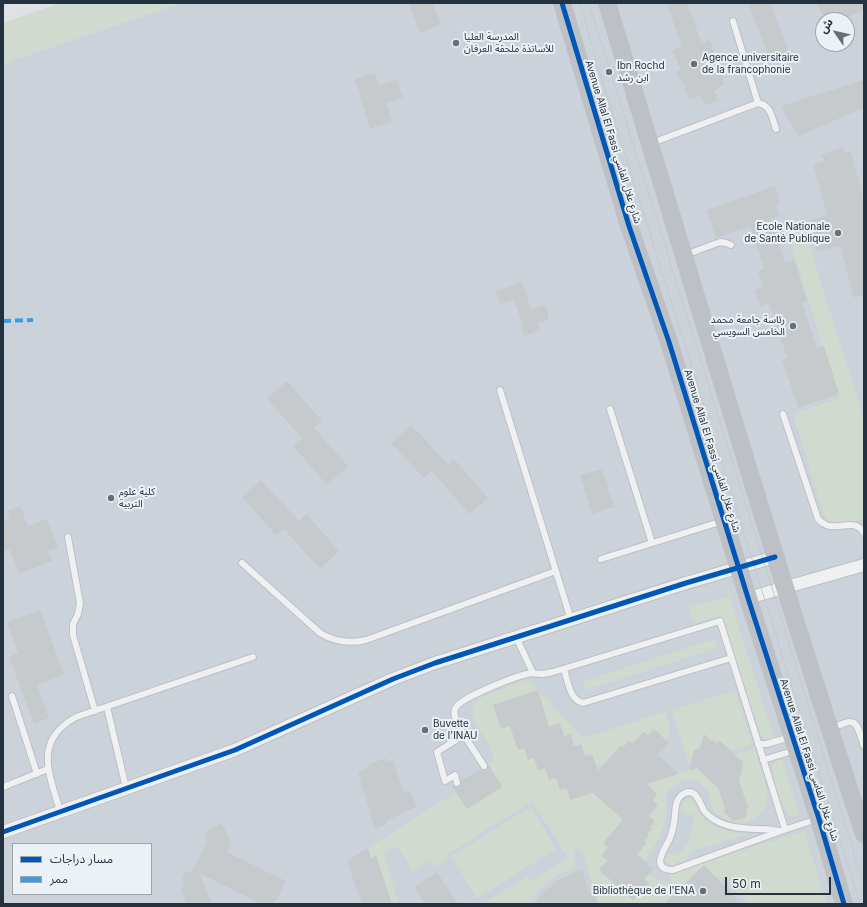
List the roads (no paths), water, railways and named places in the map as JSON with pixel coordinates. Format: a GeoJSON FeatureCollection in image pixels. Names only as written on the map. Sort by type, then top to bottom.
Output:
{"type":"FeatureCollection","features":[{"type":"Feature","properties":{"kind":"street","name":"Avenue Allal El Fassi شارع علال الفاسي"},"geometry":{"type":"LineString","coordinates":[[562,3],[629,226],[669,342],[738,567],[819,819],[844,904]]}},
{"type":"Feature","properties":{"kind":"street"},"geometry":{"type":"LineString","coordinates":[[608,3],[775,556],[864,834]]}},
{"type":"Feature","properties":{"kind":"street"},"geometry":{"type":"LineString","coordinates":[[3,832],[235,750],[303,721],[379,685],[435,662],[775,556]]}},
{"type":"Feature","properties":{"kind":"street"},"geometry":{"type":"LineString","coordinates":[[748,598],[864,565]]}},
{"type":"Feature","properties":{"kind":"lane"},"geometry":{"type":"LineString","coordinates":[[733,21],[758,103]]}},
{"type":"Feature","properties":{"kind":"lane"},"geometry":{"type":"LineString","coordinates":[[650,144],[758,103],[769,109],[776,129]]}},
{"type":"Feature","properties":{"kind":"lane"},"geometry":{"type":"LineString","coordinates":[[684,255],[720,242],[731,246]]}},
{"type":"Feature","properties":{"kind":"lane"},"geometry":{"type":"LineString","coordinates":[[500,390],[571,620]]}},
{"type":"Feature","properties":{"kind":"lane"},"geometry":{"type":"LineString","coordinates":[[610,409],[652,543]]}},
{"type":"Feature","properties":{"kind":"lane"},"geometry":{"type":"LineString","coordinates":[[783,414],[818,520],[827,527],[854,525],[859,527],[864,533]]}},
{"type":"Feature","properties":{"kind":"lane"},"geometry":{"type":"LineString","coordinates":[[601,559],[725,521]]}},
{"type":"Feature","properties":{"kind":"lane"},"geometry":{"type":"LineString","coordinates":[[68,537],[80,603],[74,624],[73,635],[95,711]]}},
{"type":"Feature","properties":{"kind":"lane"},"geometry":{"type":"LineString","coordinates":[[242,563],[320,633],[328,638],[347,643],[366,640],[556,572]]}},
{"type":"Feature","properties":{"kind":"lane"},"geometry":{"type":"LineString","coordinates":[[484,766],[464,735],[454,715],[458,704],[481,691],[533,673],[541,674],[564,669],[720,621],[783,830]]}},
{"type":"Feature","properties":{"kind":"lane"},"geometry":{"type":"LineString","coordinates":[[516,637],[533,673]]}},
{"type":"Feature","properties":{"kind":"lane"},"geometry":{"type":"LineString","coordinates":[[60,811],[48,769],[47,758],[53,738],[67,722],[76,717],[253,657]]}},
{"type":"Feature","properties":{"kind":"lane"},"geometry":{"type":"LineString","coordinates":[[564,669],[572,696],[579,702],[583,703],[731,658]]}},
{"type":"Feature","properties":{"kind":"lane"},"geometry":{"type":"LineString","coordinates":[[12,696],[37,774]]}},
{"type":"Feature","properties":{"kind":"lane"},"geometry":{"type":"LineString","coordinates":[[107,707],[126,788]]}},
{"type":"Feature","properties":{"kind":"lane"},"geometry":{"type":"LineString","coordinates":[[830,730],[846,722],[853,723],[857,727],[864,746]]}},
{"type":"Feature","properties":{"kind":"lane"},"geometry":{"type":"LineString","coordinates":[[457,783],[455,775],[445,781],[437,752],[464,735]]}},
{"type":"Feature","properties":{"kind":"lane"},"geometry":{"type":"LineString","coordinates":[[758,744],[794,743]]}},
{"type":"Feature","properties":{"kind":"lane"},"geometry":{"type":"LineString","coordinates":[[763,760],[794,743]]}},
{"type":"Feature","properties":{"kind":"lane"},"geometry":{"type":"LineString","coordinates":[[3,787],[48,769]]}},
{"type":"Feature","properties":{"kind":"lane"},"geometry":{"type":"LineString","coordinates":[[783,830],[734,828],[713,819],[706,812],[694,794],[689,792],[684,793],[679,797],[676,805],[673,830],[660,859],[661,864],[669,870],[674,870],[783,830],[819,819]]}},
{"type":"Feature","properties":{"kind":"tram line"},"geometry":{"type":"LineString","coordinates":[[580,3],[600,74],[860,904]]}},
{"type":"Feature","properties":{"kind":"tram line"},"geometry":{"type":"LineString","coordinates":[[589,3],[864,886]]}},
{"type":"Feature","properties":{"kind":"place","name":"المدرسة العليا للأساتذة ملحقة العرفان"},"geometry":{"type":"Point","coordinates":[456,43]}},
{"type":"Feature","properties":{"kind":"place","name":"Agence universitaire de la francophonie"},"geometry":{"type":"Point","coordinates":[694,64]}},
{"type":"Feature","properties":{"kind":"place","name":"Ibn Rochd ابن رشد"},"geometry":{"type":"Point","coordinates":[609,72]}},
{"type":"Feature","properties":{"kind":"place","name":"Ecole Nationale de Santé Publique"},"geometry":{"type":"Point","coordinates":[838,233]}},
{"type":"Feature","properties":{"kind":"place","name":"رئاسة جامعة محمد الخامس السويسي"},"geometry":{"type":"Point","coordinates":[793,326]}},
{"type":"Feature","properties":{"kind":"place","name":"كلية علوم التربية"},"geometry":{"type":"Point","coordinates":[111,498]}},
{"type":"Feature","properties":{"kind":"place","name":"Buvette de l'INAU"},"geometry":{"type":"Point","coordinates":[425,730]}},
{"type":"Feature","properties":{"kind":"place","name":"Bibliothèque de l'ENA"},"geometry":{"type":"Point","coordinates":[703,891]}}]}
